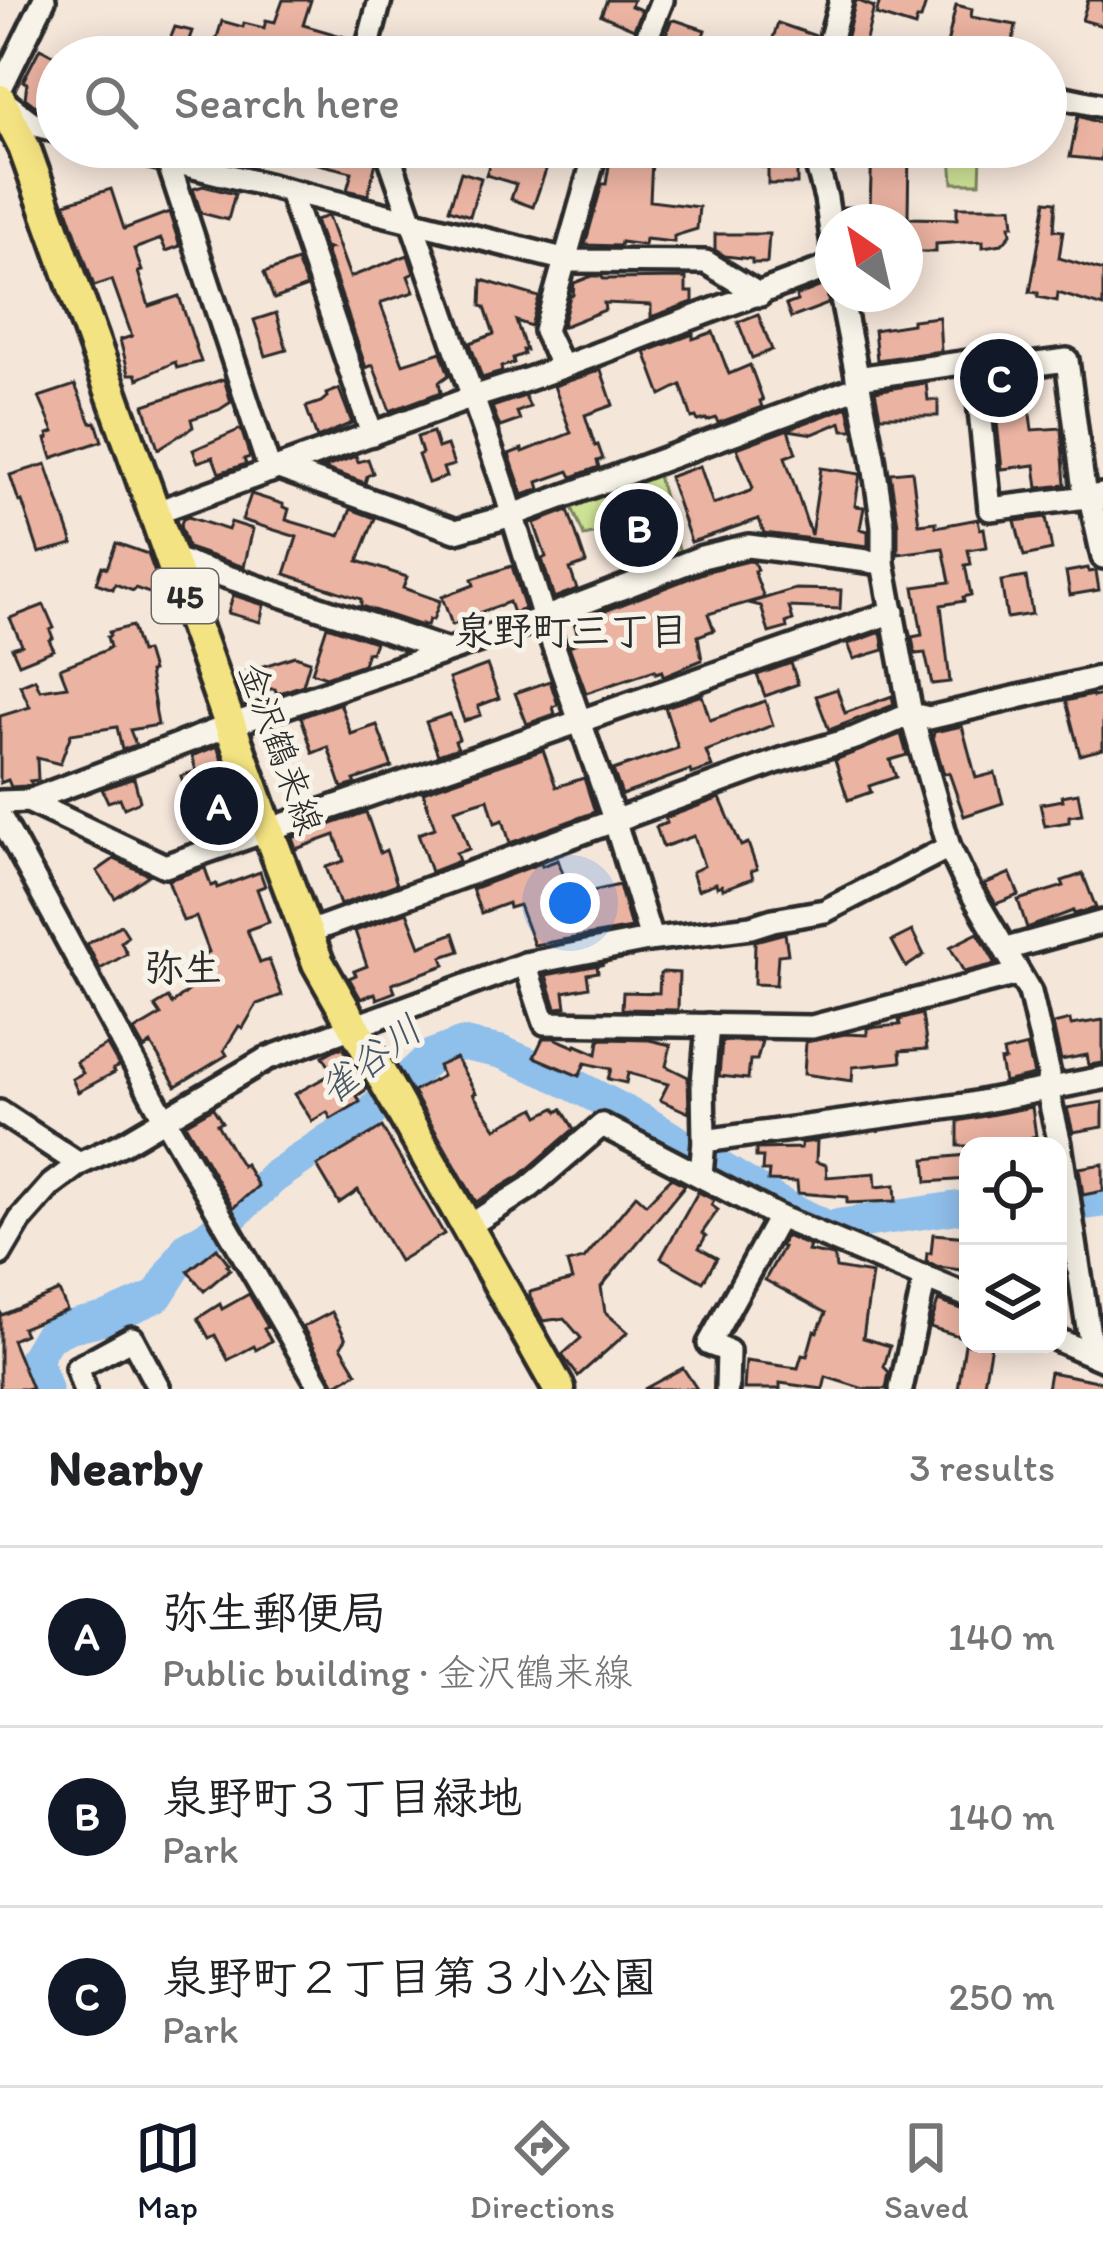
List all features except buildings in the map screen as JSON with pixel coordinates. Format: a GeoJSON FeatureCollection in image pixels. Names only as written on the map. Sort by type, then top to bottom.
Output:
{"type":"FeatureCollection","features":[{"type":"Feature","properties":{"kind":"main road","name":"金沢鶴来線"},"geometry":{"type":"LineString","coordinates":[[0,96],[24,147],[318,963],[559,1389]]}},
{"type":"Feature","properties":{"kind":"street"},"geometry":{"type":"LineString","coordinates":[[36,125],[0,96],[44,0]]}},
{"type":"Feature","properties":{"kind":"street"},"geometry":{"type":"LineString","coordinates":[[370,36],[380,0]]}},
{"type":"Feature","properties":{"kind":"street"},"geometry":{"type":"LineString","coordinates":[[647,36],[662,0]]}},
{"type":"Feature","properties":{"kind":"street"},"geometry":{"type":"LineString","coordinates":[[832,36],[841,0]]}},
{"type":"Feature","properties":{"kind":"street"},"geometry":{"type":"LineString","coordinates":[[1067,98],[1103,106]]}},
{"type":"Feature","properties":{"kind":"street"},"geometry":{"type":"LineString","coordinates":[[170,168],[274,469]]}},
{"type":"Feature","properties":{"kind":"street"},"geometry":{"type":"LineString","coordinates":[[196,168],[565,260],[706,262],[760,295]]}},
{"type":"Feature","properties":{"kind":"street"},"geometry":{"type":"LineString","coordinates":[[393,168],[614,819],[648,940]]}},
{"type":"Feature","properties":{"kind":"street"},"geometry":{"type":"LineString","coordinates":[[562,367],[545,331],[589,168]]}},
{"type":"Feature","properties":{"kind":"street"},"geometry":{"type":"LineString","coordinates":[[818,168],[827,204]]}},
{"type":"Feature","properties":{"kind":"street"},"geometry":{"type":"LineString","coordinates":[[290,192],[372,434]]}},
{"type":"Feature","properties":{"kind":"street"},"geometry":{"type":"LineString","coordinates":[[154,513],[815,272]]}},
{"type":"Feature","properties":{"kind":"street"},"geometry":{"type":"LineString","coordinates":[[844,312],[877,480],[883,562],[911,714],[949,847],[1030,992],[1040,1028],[1068,1203],[1092,1284],[1098,1357],[1067,1344]]}},
{"type":"Feature","properties":{"kind":"street"},"geometry":{"type":"LineString","coordinates":[[976,372],[1067,360],[1103,557]]}},
{"type":"Feature","properties":{"kind":"street"},"geometry":{"type":"LineString","coordinates":[[274,469],[456,531],[513,514],[858,382],[975,361],[990,509],[1093,497]]}},
{"type":"Feature","properties":{"kind":"street"},"geometry":{"type":"LineString","coordinates":[[0,802],[28,801],[702,557],[748,546],[883,562]]}},
{"type":"Feature","properties":{"kind":"street"},"geometry":{"type":"LineString","coordinates":[[171,558],[446,650]]}},
{"type":"Feature","properties":{"kind":"street"},"geometry":{"type":"LineString","coordinates":[[28,801],[165,866],[893,612]]}},
{"type":"Feature","properties":{"kind":"street"},"geometry":{"type":"LineString","coordinates":[[306,933],[911,714],[928,718],[1103,677]]}},
{"type":"Feature","properties":{"kind":"street"},"geometry":{"type":"LineString","coordinates":[[0,816],[164,1118],[321,1389]]}},
{"type":"Feature","properties":{"kind":"street"},"geometry":{"type":"LineString","coordinates":[[0,1254],[20,1220],[51,1185],[79,1164],[124,1144],[266,1059],[525,964],[648,940],[751,927],[825,910],[949,847]]}},
{"type":"Feature","properties":{"kind":"street"},"geometry":{"type":"LineString","coordinates":[[1006,949],[1103,922]]}},
{"type":"Feature","properties":{"kind":"street"},"geometry":{"type":"LineString","coordinates":[[525,964],[545,1023],[812,1027],[1017,974]]}},
{"type":"Feature","properties":{"kind":"street"},"geometry":{"type":"LineString","coordinates":[[702,1157],[707,1025]]}},
{"type":"Feature","properties":{"kind":"street"},"geometry":{"type":"LineString","coordinates":[[702,1157],[1103,1078]]}},
{"type":"Feature","properties":{"kind":"street"},"geometry":{"type":"LineString","coordinates":[[0,1112],[79,1164]]}},
{"type":"Feature","properties":{"kind":"street"},"geometry":{"type":"LineString","coordinates":[[466,1227],[530,1187],[602,1125],[702,1157],[779,1217],[959,1292]]}},
{"type":"Feature","properties":{"kind":"street"},"geometry":{"type":"LineString","coordinates":[[727,1389],[728,1351],[709,1344],[779,1217]]}},
{"type":"Feature","properties":{"kind":"street"},"geometry":{"type":"LineString","coordinates":[[901,1389],[926,1276]]}},
{"type":"Feature","properties":{"kind":"street"},"geometry":{"type":"LineString","coordinates":[[84,1389],[77,1368],[132,1338],[159,1389]]}},
{"type":"Feature","properties":{"kind":"green space"},"geometry":{"type":"Polygon","coordinates":[[[952,168],[980,168],[980,183],[953,183],[952,168]]]}},
{"type":"Feature","properties":{"kind":"green space"},"geometry":{"type":"Polygon","coordinates":[[[656,469],[681,556],[629,571],[615,529],[584,536],[569,500],[656,469]]]}},
{"type":"Feature","properties":{"kind":"waterway","name":"雀谷川"},"geometry":{"type":"LineString","coordinates":[[46,1389],[35,1359],[48,1337],[157,1296],[188,1247],[231,1217],[274,1177],[357,1125],[433,1055],[462,1044],[501,1052],[551,1073],[827,1227],[959,1207]]}},
{"type":"Feature","properties":{"kind":"waterway","name":"雀谷川"},"geometry":{"type":"LineString","coordinates":[[1067,1203],[1103,1201]]}},
{"type":"Feature","properties":{"kind":"place","name":"泉野町２丁目第３小公園"},"geometry":{"type":"Point","coordinates":[999,378]}},
{"type":"Feature","properties":{"kind":"place","name":"泉野町３丁目緑地"},"geometry":{"type":"Point","coordinates":[639,528]}},
{"type":"Feature","properties":{"kind":"place","name":"弥生郵便局"},"geometry":{"type":"Point","coordinates":[219,806]}},
{"type":"Feature","properties":{"kind":"district","name":"泉野町三丁目"},"geometry":{"type":"Point","coordinates":[571,630]}},
{"type":"Feature","properties":{"kind":"district","name":"弥生"},"geometry":{"type":"Point","coordinates":[183,967]}}]}
